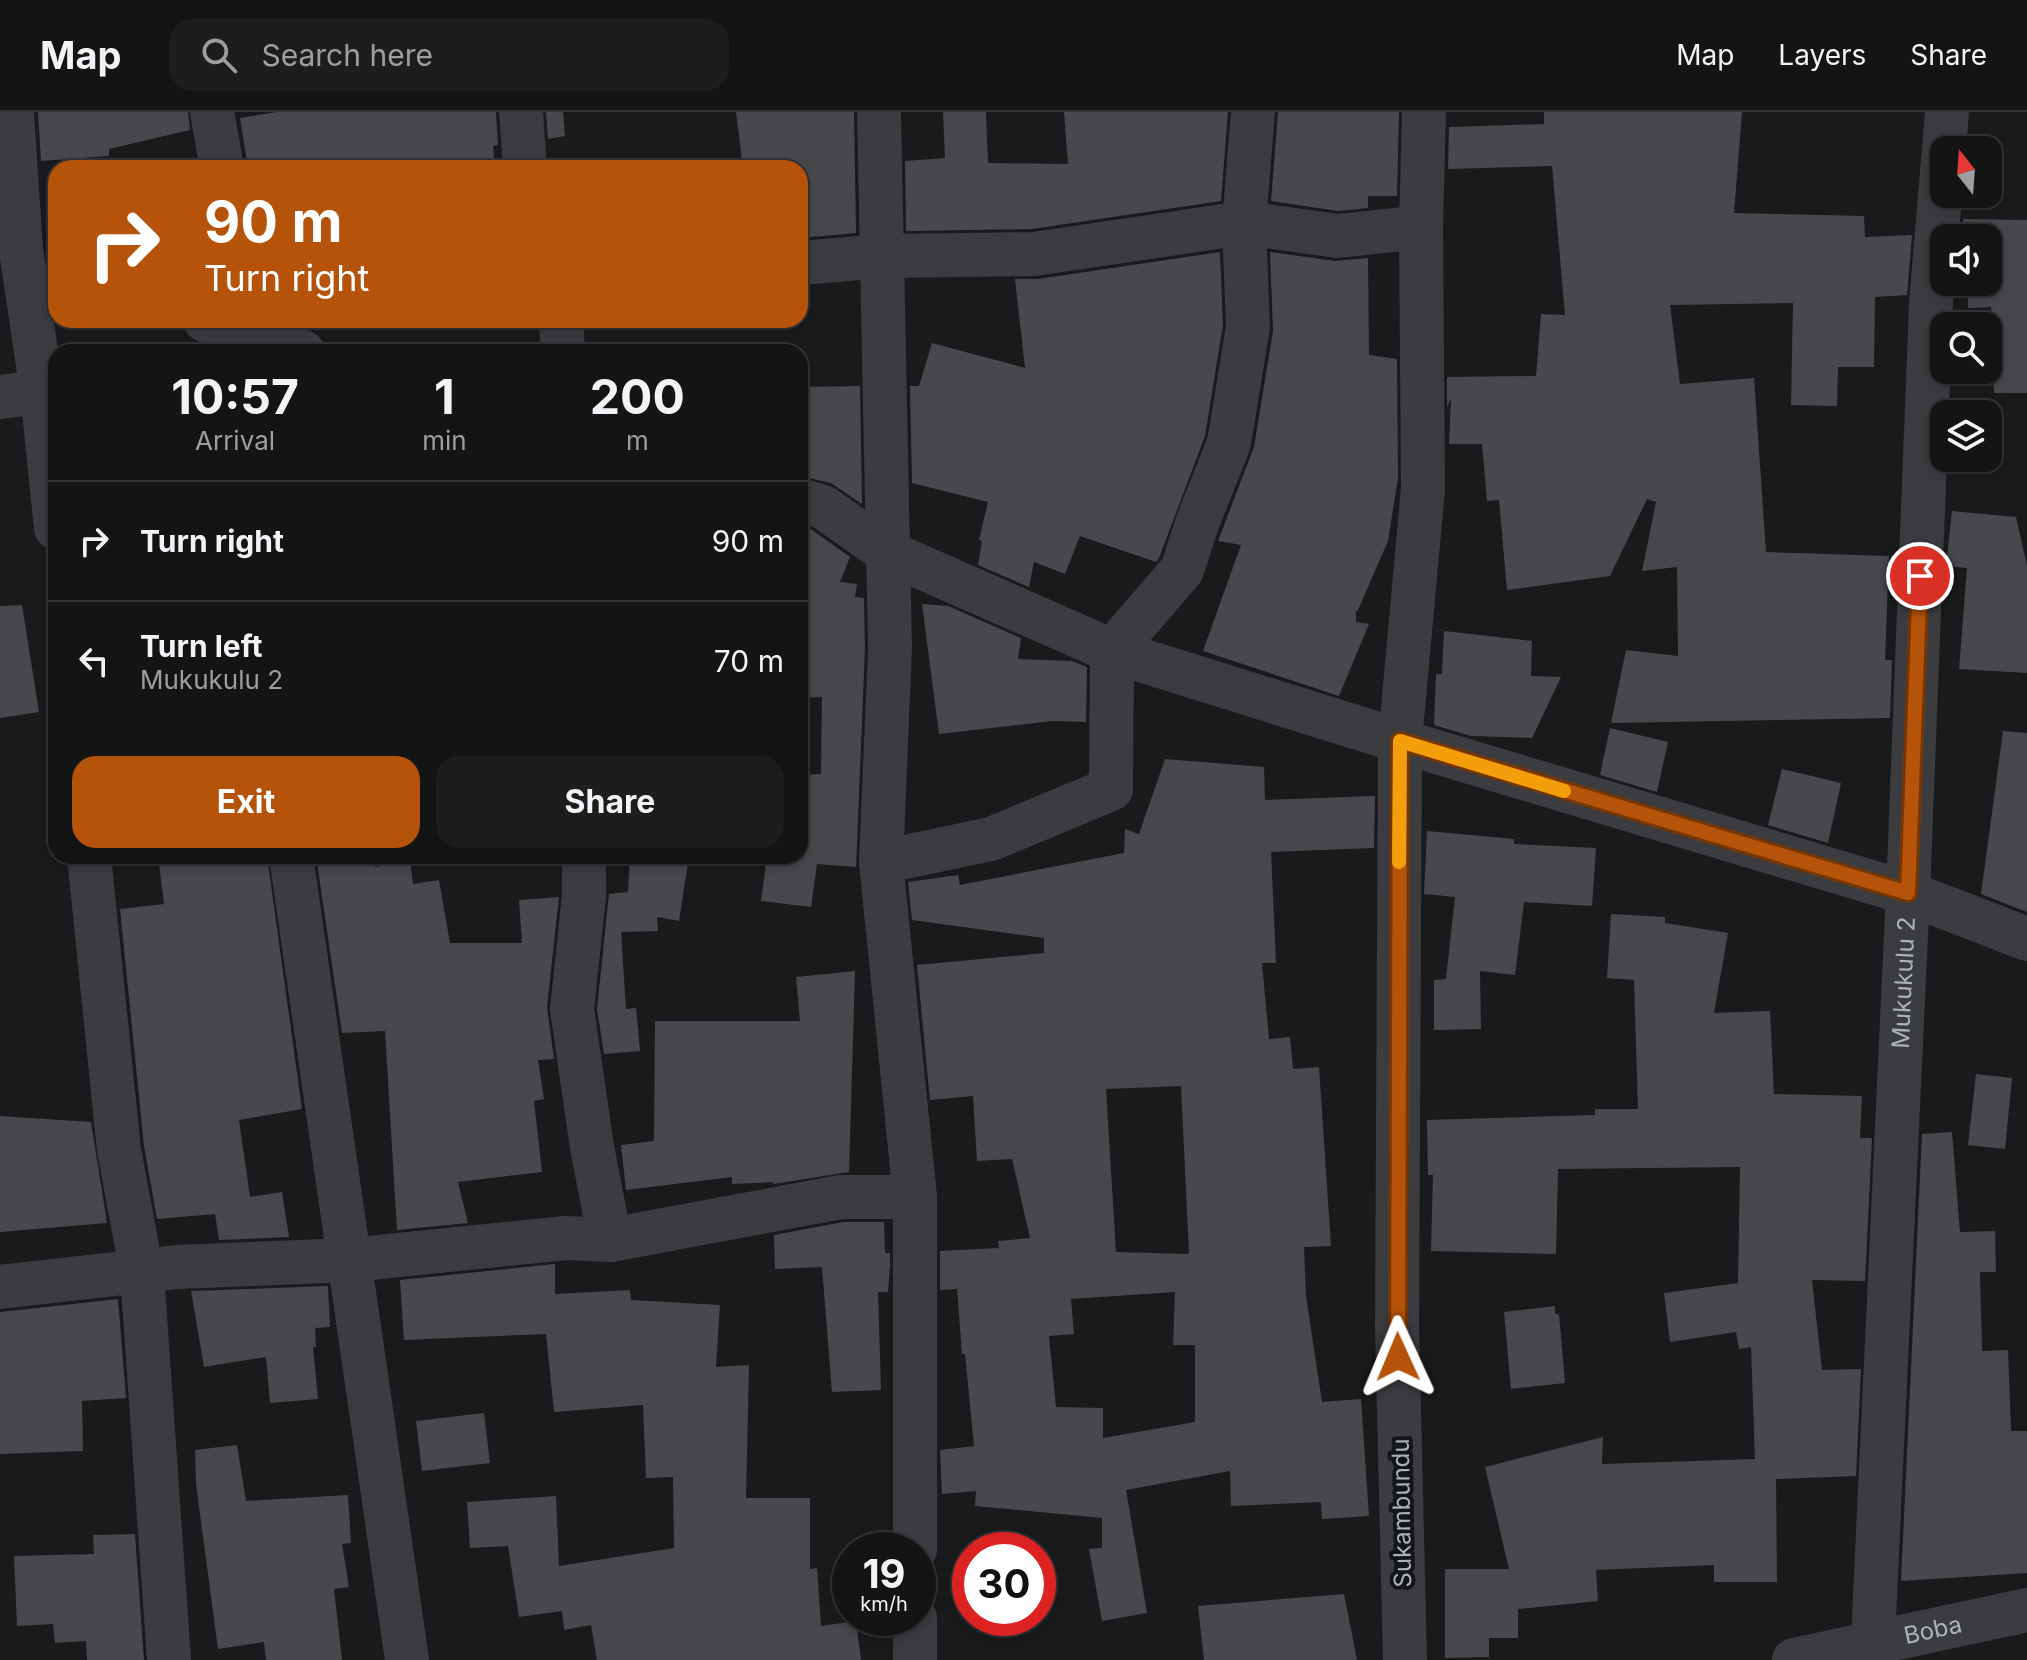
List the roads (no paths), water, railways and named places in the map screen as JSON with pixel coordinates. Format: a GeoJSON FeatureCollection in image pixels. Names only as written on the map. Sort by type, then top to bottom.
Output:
{"type":"FeatureCollection","features":[{"type":"Feature","properties":{"kind":"street"},"geometry":{"type":"LineString","coordinates":[[12,112],[26,252],[21,394],[48,497]]}},
{"type":"Feature","properties":{"kind":"street"},"geometry":{"type":"LineString","coordinates":[[212,112],[221,160]]}},
{"type":"Feature","properties":{"kind":"street"},"geometry":{"type":"LineString","coordinates":[[521,112],[524,160]]}},
{"type":"Feature","properties":{"kind":"street"},"geometry":{"type":"LineString","coordinates":[[879,112],[890,648],[881,862],[915,1197],[915,1532]]}},
{"type":"Feature","properties":{"kind":"street"},"geometry":{"type":"LineString","coordinates":[[881,862],[991,839],[1111,789],[1112,651],[1182,570],[1229,443],[1248,327],[1244,223],[1253,112]]}},
{"type":"Feature","properties":{"kind":"street","name":"Sukambundu"},"geometry":{"type":"LineString","coordinates":[[1405,1660],[1397,1326],[1400,741],[1423,489],[1421,227],[1424,112]]}},
{"type":"Feature","properties":{"kind":"street","name":"Mukukulu 2"},"geometry":{"type":"LineString","coordinates":[[1873,1651],[1931,304],[1947,112]]}},
{"type":"Feature","properties":{"kind":"street"},"geometry":{"type":"LineString","coordinates":[[808,262],[884,256],[1034,254],[1244,223],[1338,236],[1421,227]]}},
{"type":"Feature","properties":{"kind":"street"},"geometry":{"type":"LineString","coordinates":[[235,332],[276,344]]}},
{"type":"Feature","properties":{"kind":"street"},"geometry":{"type":"LineString","coordinates":[[808,502],[823,507],[887,552],[1112,651],[1908,893],[2027,939]]}},
{"type":"Feature","properties":{"kind":"street"},"geometry":{"type":"LineString","coordinates":[[90,864],[119,1150],[142,1273],[169,1660]]}},
{"type":"Feature","properties":{"kind":"street"},"geometry":{"type":"LineString","coordinates":[[292,864],[407,1660]]}},
{"type":"Feature","properties":{"kind":"street"},"geometry":{"type":"LineString","coordinates":[[584,864],[584,896],[572,1009],[592,1147],[610,1240]]}},
{"type":"Feature","properties":{"kind":"street"},"geometry":{"type":"LineString","coordinates":[[0,1287],[177,1267],[350,1260],[566,1238],[610,1240],[841,1197],[915,1197]]}},
{"type":"Feature","properties":{"kind":"street","name":"Boba"},"geometry":{"type":"LineString","coordinates":[[1794,1660],[1873,1651],[2027,1610]]}},
{"type":"Feature","properties":{"kind":"street"},"geometry":{"type":"LineString","coordinates":[[915,1636],[915,1660]]}}]}
